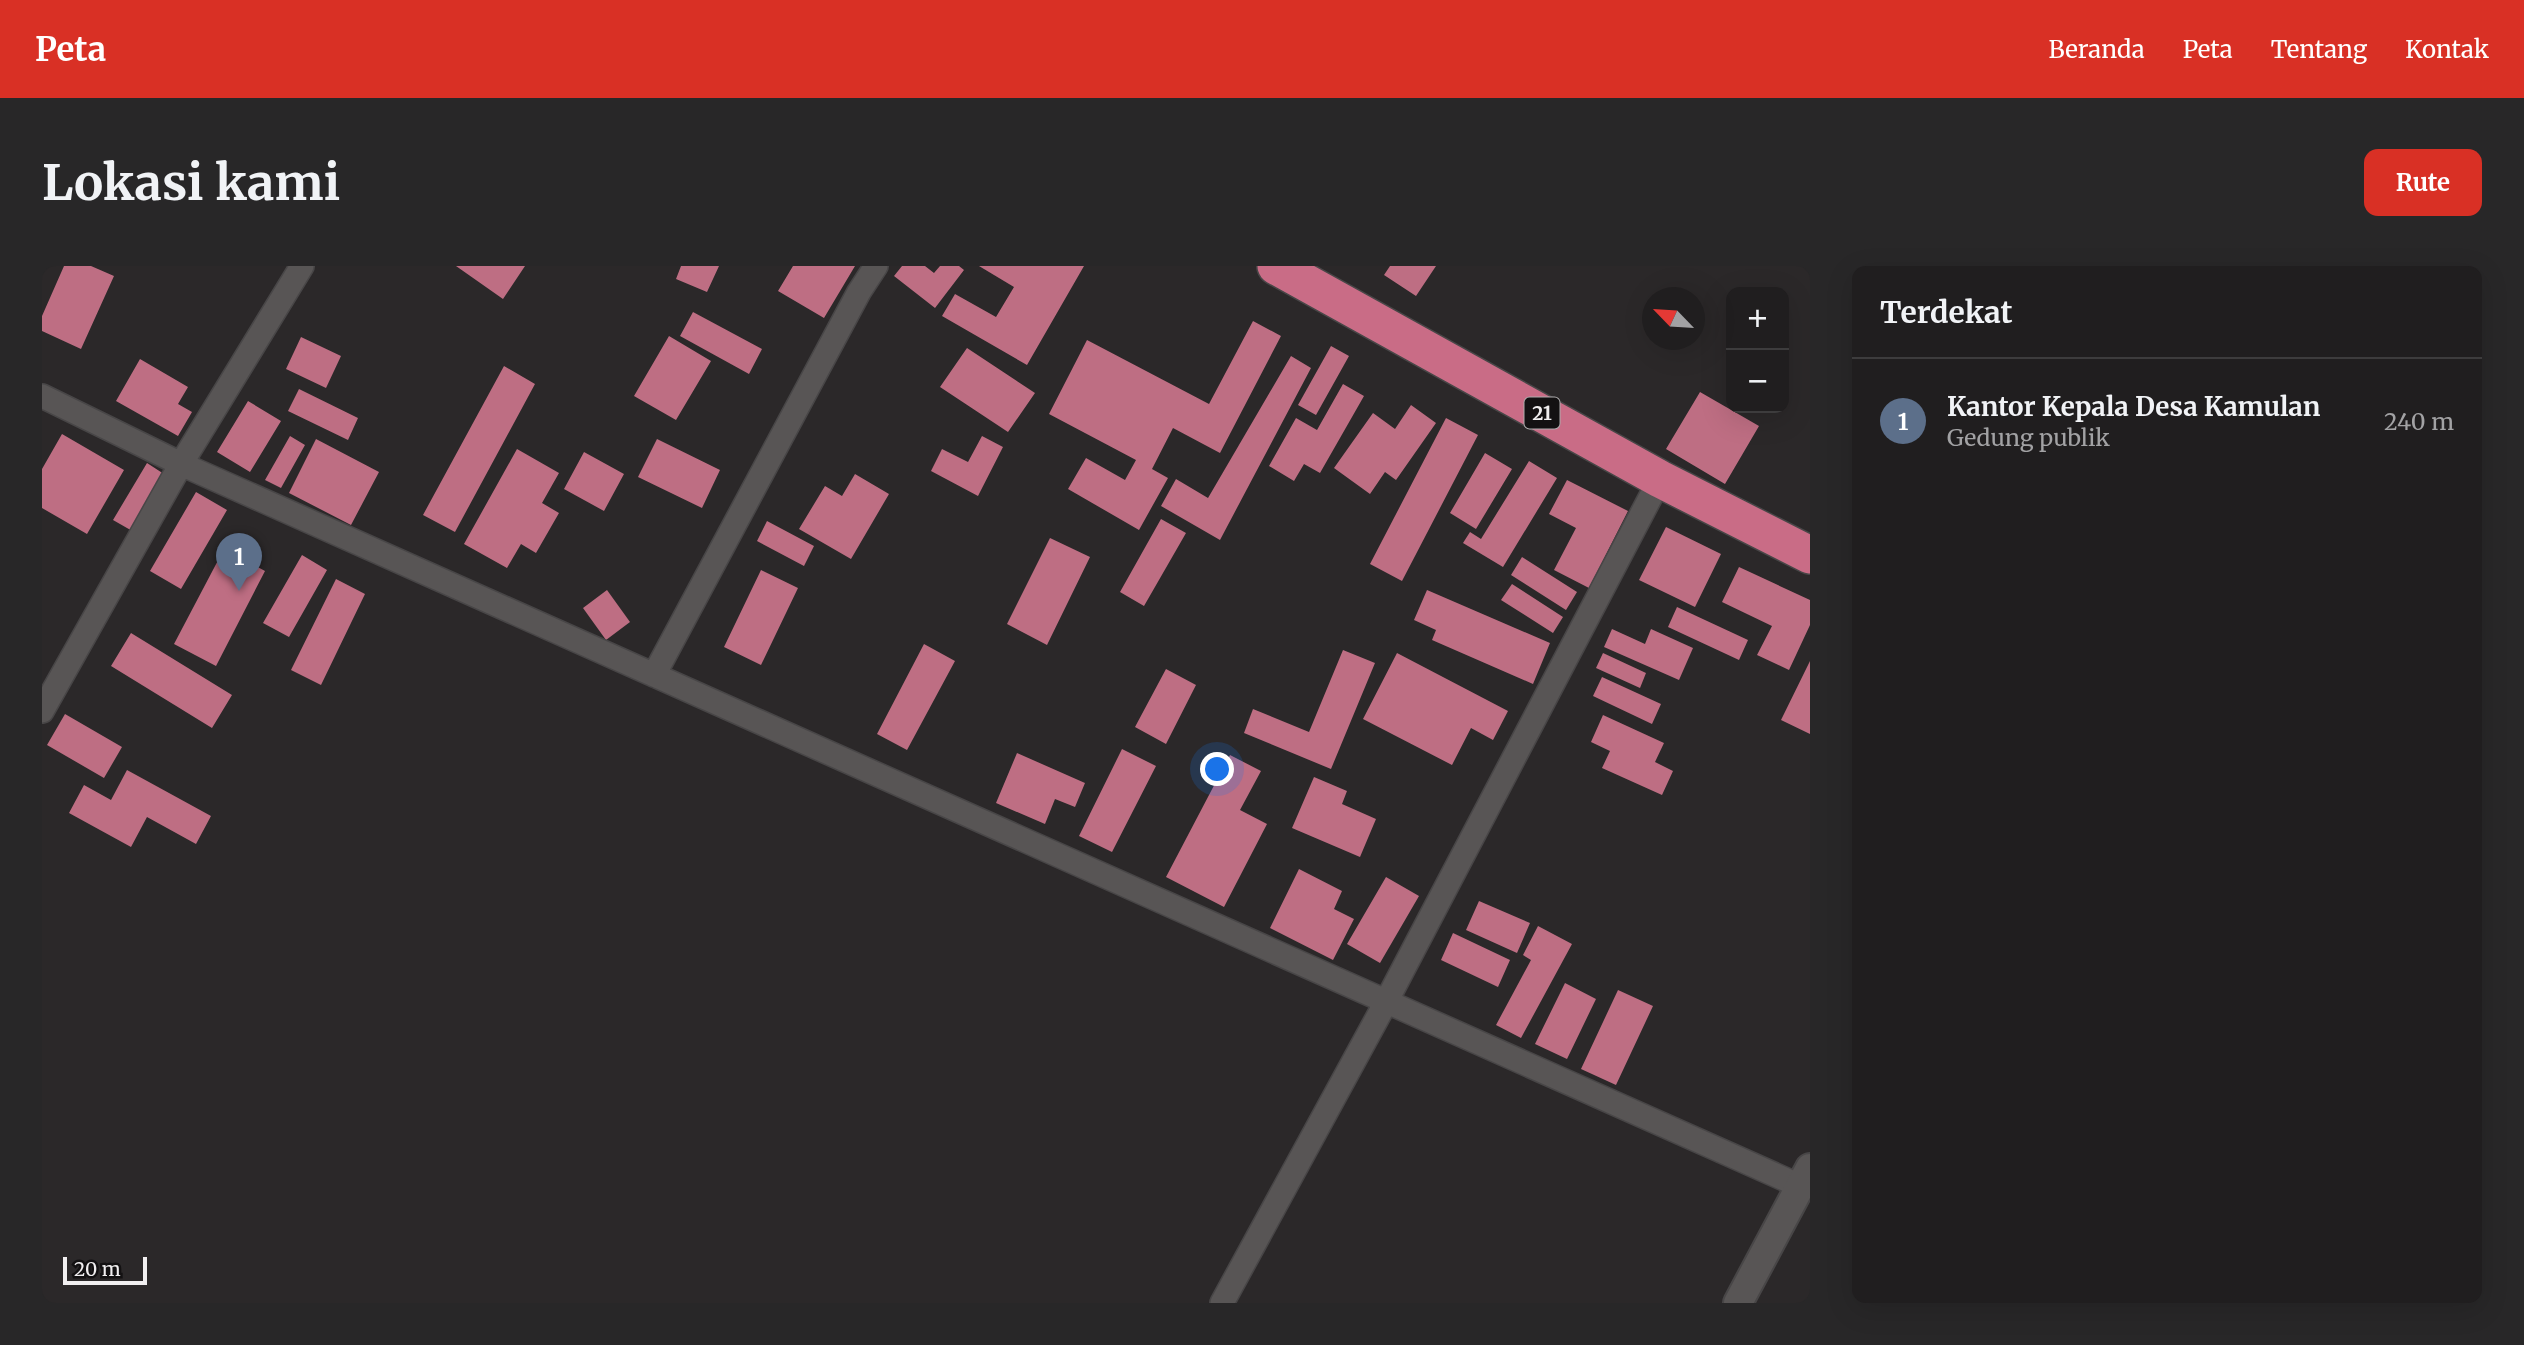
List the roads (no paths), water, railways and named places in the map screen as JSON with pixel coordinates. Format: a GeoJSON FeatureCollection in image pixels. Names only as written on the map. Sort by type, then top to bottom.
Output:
{"type":"FeatureCollection","features":[{"type":"Feature","properties":{"kind":"highway","name":"21"},"geometry":{"type":"LineString","coordinates":[[1293,270],[1660,479],[1810,555]]}},
{"type":"Feature","properties":{"kind":"street"},"geometry":{"type":"LineString","coordinates":[[42,711],[181,464],[302,266]]}},
{"type":"Feature","properties":{"kind":"street"},"geometry":{"type":"LineString","coordinates":[[654,675],[852,304],[876,266]]}},
{"type":"Feature","properties":{"kind":"street"},"geometry":{"type":"LineString","coordinates":[[42,396],[181,464],[1386,1002],[1805,1177],[1738,1303]]}},
{"type":"Feature","properties":{"kind":"street"},"geometry":{"type":"LineString","coordinates":[[1222,1303],[1386,1002],[1660,479]]}},
{"type":"Feature","properties":{"kind":"place","name":"Kantor Kepala Desa Kamulan"},"geometry":{"type":"Point","coordinates":[239,591]}}]}
